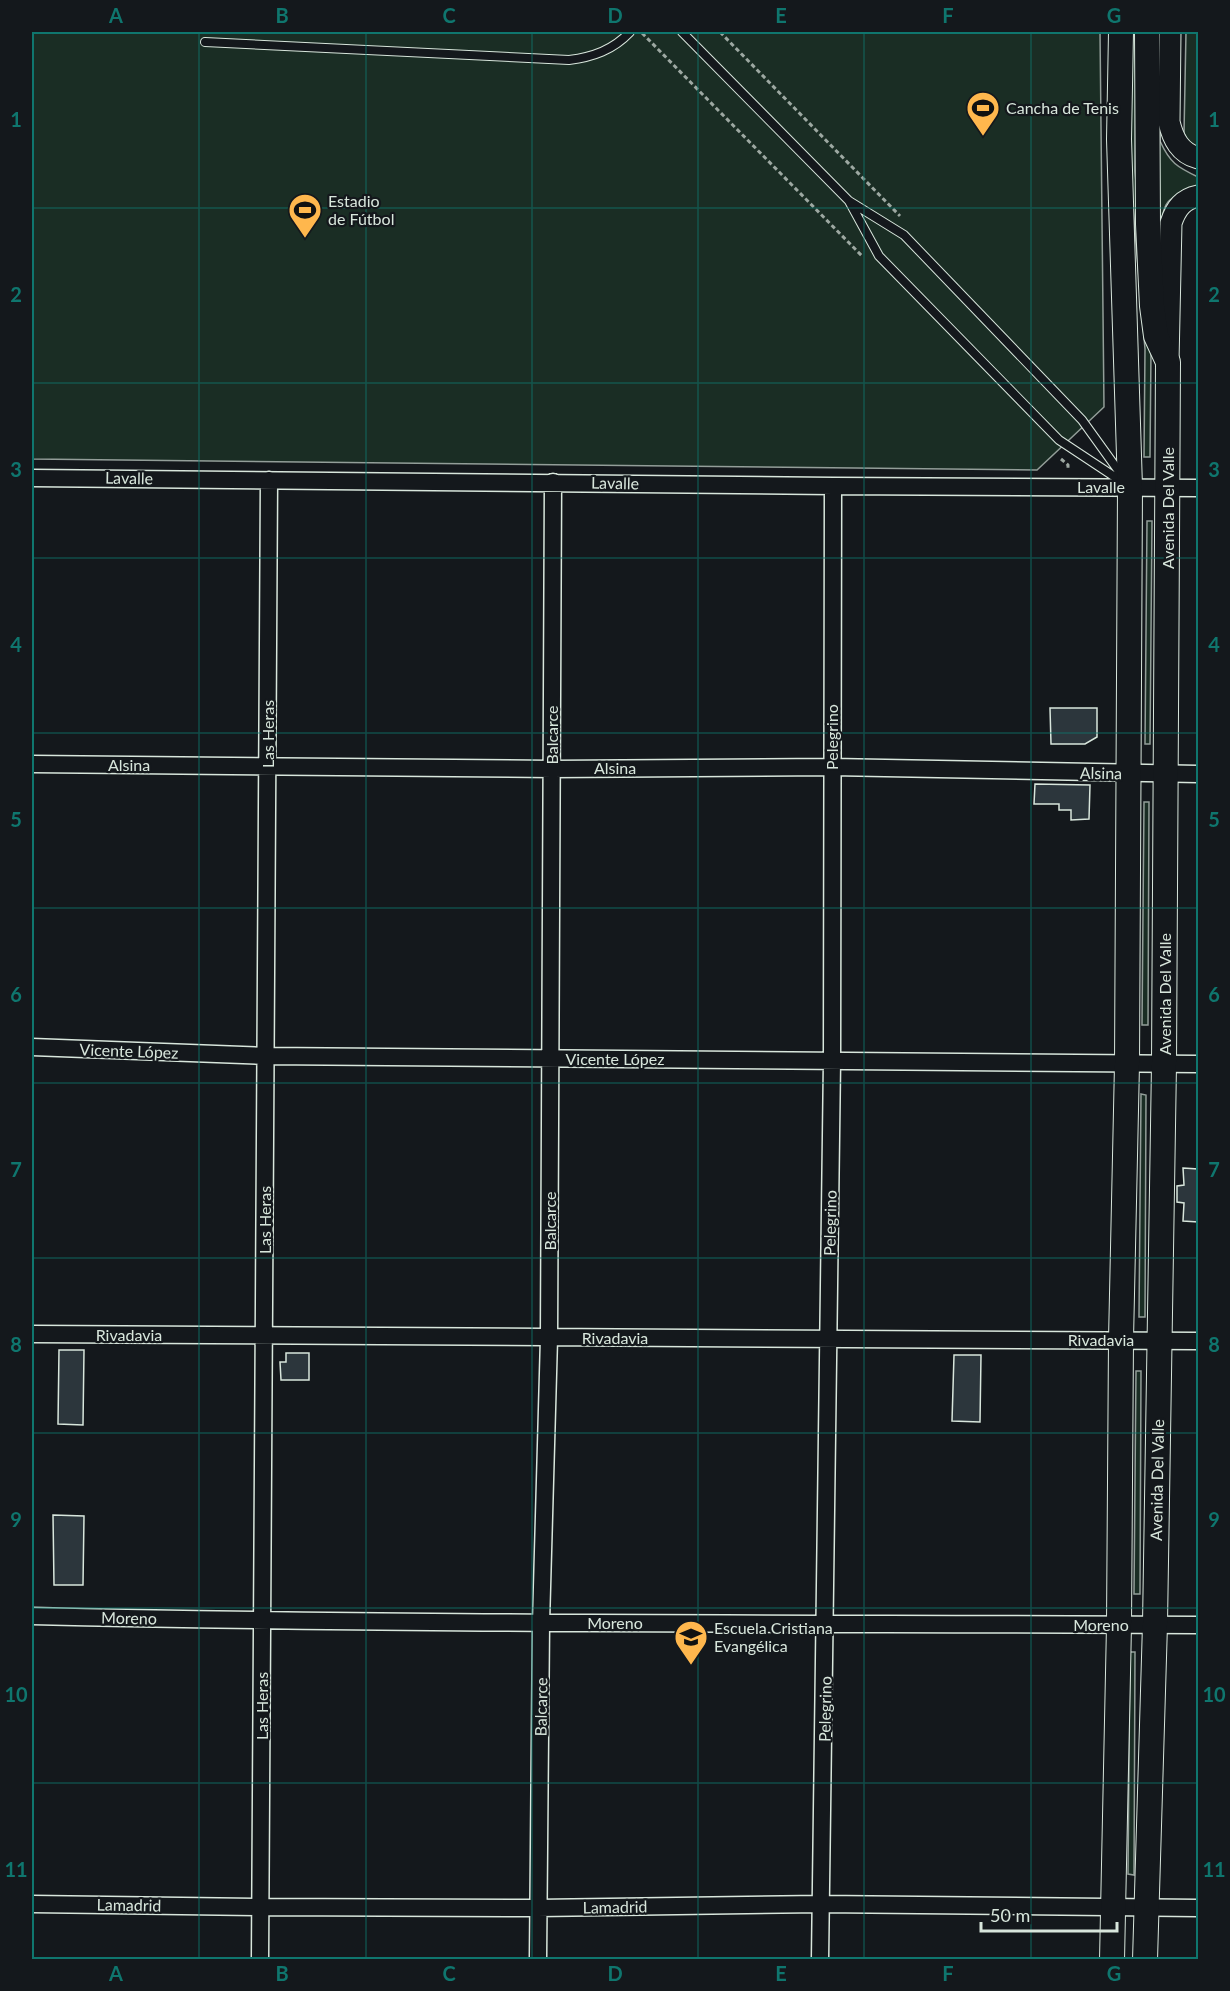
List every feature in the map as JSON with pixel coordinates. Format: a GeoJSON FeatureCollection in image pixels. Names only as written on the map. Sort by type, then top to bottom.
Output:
{"type":"FeatureCollection","features":[{"type":"Feature","properties":{"kind":"main road"},"geometry":{"type":"LineString","coordinates":[[1112,1959],[1111,1909],[1119,1625],[1121,1340],[1127,1064],[1130,487],[1119,139],[1121,32]]}},
{"type":"Feature","properties":{"kind":"main road","name":"Avenida Del Valle"},"geometry":{"type":"LineString","coordinates":[[1145,1959],[1155,1624],[1164,1064],[1168,487],[1168,362],[1156,336],[1152,306],[1148,224],[1147,32]]}},
{"type":"Feature","properties":{"kind":"street"},"geometry":{"type":"LineString","coordinates":[[1170,32],[1169,122],[1177,144],[1189,156],[1198,158]]}},
{"type":"Feature","properties":{"kind":"street"},"geometry":{"type":"LineString","coordinates":[[1168,362],[1171,223],[1174,213],[1181,204],[1189,198],[1198,196]]}},
{"type":"Feature","properties":{"kind":"street","name":"Lavalle"},"geometry":{"type":"LineString","coordinates":[[32,477],[1198,488]]}},
{"type":"Feature","properties":{"kind":"street","name":"Las Heras"},"geometry":{"type":"LineString","coordinates":[[260,1959],[270,480]]}},
{"type":"Feature","properties":{"kind":"street","name":"Balcarce"},"geometry":{"type":"LineString","coordinates":[[538,1959],[542,1623],[549,1338],[553,482]]}},
{"type":"Feature","properties":{"kind":"street","name":"Pelegrino"},"geometry":{"type":"LineString","coordinates":[[820,1959],[832,1061],[833,486]]}},
{"type":"Feature","properties":{"kind":"street","name":"Alsina"},"geometry":{"type":"LineString","coordinates":[[32,764],[552,769],[832,767],[1198,774]]}},
{"type":"Feature","properties":{"kind":"street","name":"Vicente López"},"geometry":{"type":"LineString","coordinates":[[32,1047],[266,1056],[1198,1064]]}},
{"type":"Feature","properties":{"kind":"street","name":"Rivadavia"},"geometry":{"type":"LineString","coordinates":[[32,1334],[1198,1341]]}},
{"type":"Feature","properties":{"kind":"street","name":"Moreno"},"geometry":{"type":"LineString","coordinates":[[32,1616],[262,1621],[1198,1625]]}},
{"type":"Feature","properties":{"kind":"street","name":"Lamadrid"},"geometry":{"type":"LineString","coordinates":[[32,1904],[538,1908],[821,1904],[1111,1909],[1198,1908]]}},
{"type":"Feature","properties":{"kind":"lane"},"geometry":{"type":"LineString","coordinates":[[205,42],[569,60],[592,57],[621,41],[630,32]]}},
{"type":"Feature","properties":{"kind":"lane"},"geometry":{"type":"LineString","coordinates":[[682,32],[849,201],[904,235],[1082,420],[1130,487]]}},
{"type":"Feature","properties":{"kind":"lane"},"geometry":{"type":"LineString","coordinates":[[849,201],[879,256],[1059,440],[1130,487]]}},
{"type":"Feature","properties":{"kind":"path"},"geometry":{"type":"LineString","coordinates":[[641,32],[867,261]]}},
{"type":"Feature","properties":{"kind":"path"},"geometry":{"type":"LineString","coordinates":[[1060,457],[1068,465],[1069,487]]}},
{"type":"Feature","properties":{"kind":"green space"},"geometry":{"type":"Polygon","coordinates":[[[32,32],[1100,32],[1104,407],[1037,470],[32,459],[32,32]]]}},
{"type":"Feature","properties":{"kind":"green space"},"geometry":{"type":"Polygon","coordinates":[[[1131,32],[1136,32],[1135,171],[1151,350],[1150,457],[1144,457],[1145,349],[1130,172],[1131,32]]]}},
{"type":"Feature","properties":{"kind":"green space"},"geometry":{"type":"Polygon","coordinates":[[[1155,32],[1161,32],[1160,141],[1175,164],[1198,177],[1198,190],[1174,197],[1165,207],[1161,240],[1162,263],[1156,262],[1155,32]]]}},
{"type":"Feature","properties":{"kind":"green space"},"geometry":{"type":"Polygon","coordinates":[[[1186,32],[1198,32],[1198,153],[1189,146],[1184,133],[1186,32]]]}},
{"type":"Feature","properties":{"kind":"green space"},"geometry":{"type":"Polygon","coordinates":[[[1147,521],[1152,521],[1150,744],[1145,744],[1147,521]]]}},
{"type":"Feature","properties":{"kind":"green space"},"geometry":{"type":"Polygon","coordinates":[[[1144,802],[1149,802],[1148,1025],[1142,1025],[1144,802]]]}},
{"type":"Feature","properties":{"kind":"green space"},"geometry":{"type":"Polygon","coordinates":[[[1141,1094],[1146,1095],[1145,1317],[1139,1317],[1141,1094]]]}},
{"type":"Feature","properties":{"kind":"green space"},"geometry":{"type":"Polygon","coordinates":[[[1136,1371],[1141,1371],[1140,1594],[1134,1594],[1136,1371]]]}},
{"type":"Feature","properties":{"kind":"green space"},"geometry":{"type":"Polygon","coordinates":[[[1130,1652],[1135,1652],[1134,1875],[1128,1874],[1130,1652]]]}},
{"type":"Feature","properties":{"kind":"building"},"geometry":{"type":"Polygon","coordinates":[[[1050,708],[1097,708],[1097,737],[1085,744],[1051,744],[1050,708]]]}},
{"type":"Feature","properties":{"kind":"building"},"geometry":{"type":"Polygon","coordinates":[[[1035,784],[1090,785],[1089,819],[1071,820],[1071,810],[1059,810],[1059,804],[1034,804],[1035,784]]]}},
{"type":"Feature","properties":{"kind":"building"},"geometry":{"type":"Polygon","coordinates":[[[1183,1168],[1198,1169],[1198,1222],[1183,1221],[1184,1203],[1177,1202],[1177,1186],[1184,1185],[1183,1168]]]}},
{"type":"Feature","properties":{"kind":"building"},"geometry":{"type":"Polygon","coordinates":[[[59,1350],[84,1350],[83,1425],[58,1424],[59,1350]]]}},
{"type":"Feature","properties":{"kind":"building"},"geometry":{"type":"Polygon","coordinates":[[[286,1353],[309,1353],[309,1380],[281,1380],[280,1362],[286,1362],[286,1353]]]}},
{"type":"Feature","properties":{"kind":"building"},"geometry":{"type":"Polygon","coordinates":[[[954,1355],[981,1355],[980,1422],[952,1421],[954,1355]]]}},
{"type":"Feature","properties":{"kind":"building"},"geometry":{"type":"Polygon","coordinates":[[[53,1515],[84,1516],[83,1585],[54,1585],[53,1515]]]}},
{"type":"Feature","properties":{"kind":"place","name":"Cancha de Tenis"},"geometry":{"type":"Point","coordinates":[983,137]}},
{"type":"Feature","properties":{"kind":"place","name":"Estadio de Fútbol"},"geometry":{"type":"Point","coordinates":[305,239]}},
{"type":"Feature","properties":{"kind":"place","name":"Escuela Cristiana Evangélica"},"geometry":{"type":"Point","coordinates":[691,1666]}}]}
